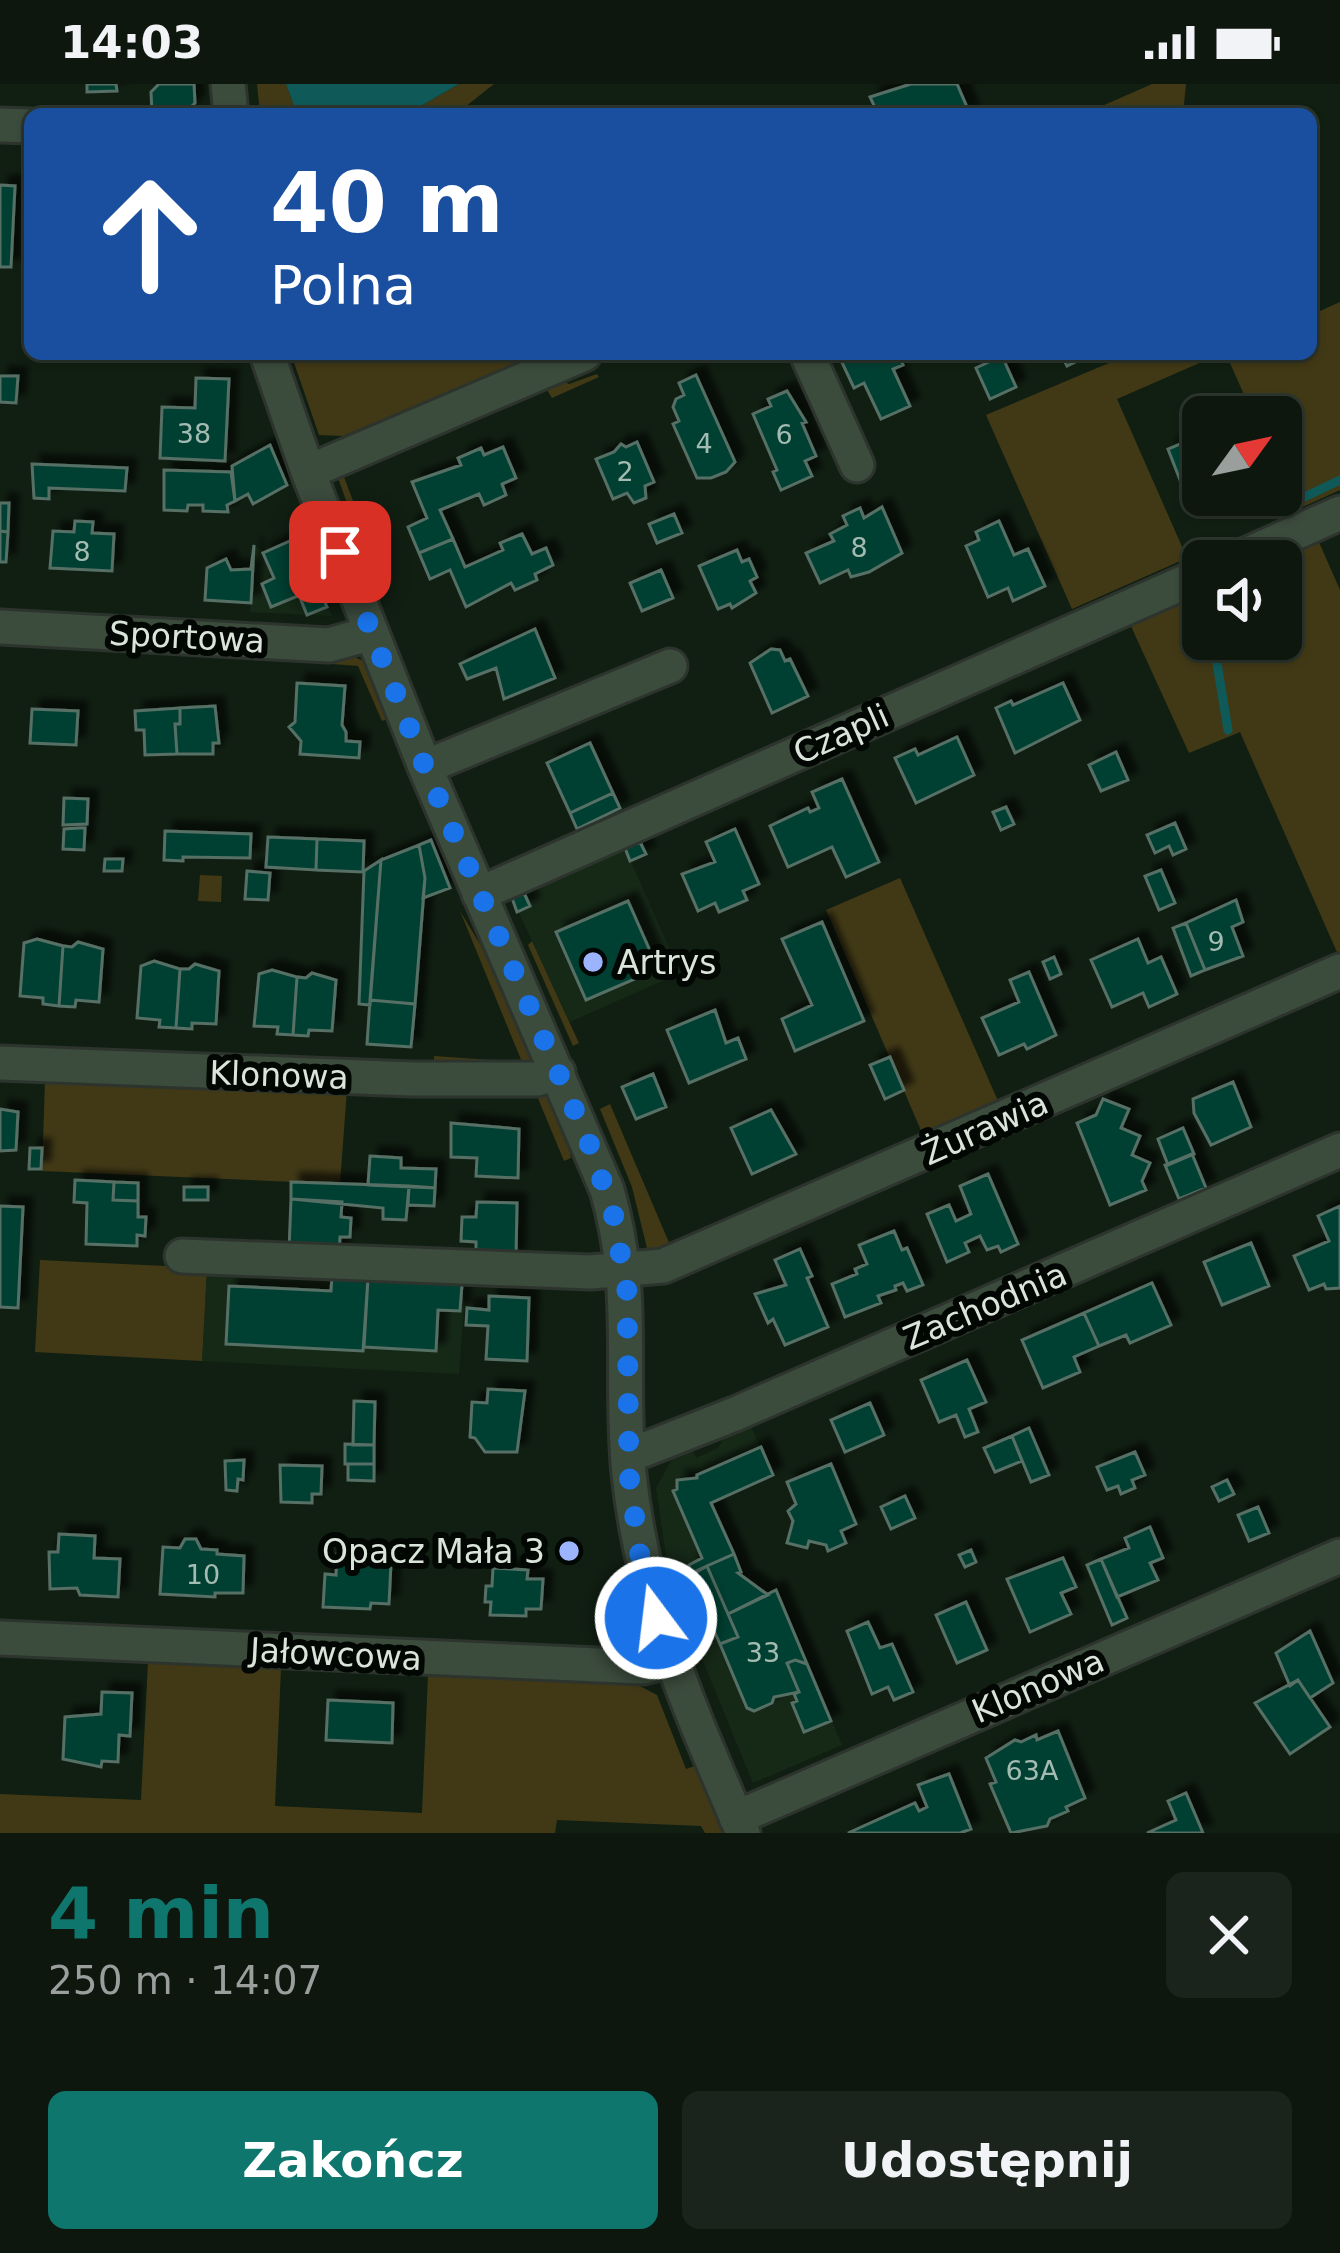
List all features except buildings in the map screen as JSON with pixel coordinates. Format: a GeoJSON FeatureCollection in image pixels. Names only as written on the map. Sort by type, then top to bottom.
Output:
{"type":"FeatureCollection","features":[{"type":"Feature","properties":{"kind":"street"},"geometry":{"type":"LineString","coordinates":[[269,360],[308,472],[425,767],[607,1190],[625,1270],[628,1456],[640,1556],[670,1660],[740,1826]]}},
{"type":"Feature","properties":{"kind":"street"},"geometry":{"type":"LineString","coordinates":[[308,472],[570,360]]}},
{"type":"Feature","properties":{"kind":"street"},"geometry":{"type":"LineString","coordinates":[[810,360],[857,465]]}},
{"type":"Feature","properties":{"kind":"street"},"geometry":{"type":"LineString","coordinates":[[1279,540],[1340,513]]}},
{"type":"Feature","properties":{"kind":"street","name":"Czapli"},"geometry":{"type":"LineString","coordinates":[[479,894],[1182,583]]}},
{"type":"Feature","properties":{"kind":"street","name":"Sportowa"},"geometry":{"type":"LineString","coordinates":[[0,627],[329,645],[372,633]]}},
{"type":"Feature","properties":{"kind":"street"},"geometry":{"type":"LineString","coordinates":[[425,767],[670,665]]}},
{"type":"Feature","properties":{"kind":"street","name":"Żurawia"},"geometry":{"type":"LineString","coordinates":[[182,1256],[625,1270],[680,1261],[1340,971]]}},
{"type":"Feature","properties":{"kind":"street","name":"Klonowa"},"geometry":{"type":"LineString","coordinates":[[0,1063],[369,1078],[523,1080],[558,1072]]}},
{"type":"Feature","properties":{"kind":"street","name":"Zachodnia"},"geometry":{"type":"LineString","coordinates":[[628,1456],[1340,1150]]}},
{"type":"Feature","properties":{"kind":"street","name":"Klonowa"},"geometry":{"type":"LineString","coordinates":[[740,1826],[1340,1556]]}},
{"type":"Feature","properties":{"kind":"street","name":"Jałowcowa"},"geometry":{"type":"LineString","coordinates":[[0,1638],[643,1667],[670,1660]]}},
{"type":"Feature","properties":{"kind":"shaded area"},"geometry":{"type":"Polygon","coordinates":[[[257,84],[286,84],[295,108],[259,108],[257,84]]]}},
{"type":"Feature","properties":{"kind":"shaded area"},"geometry":{"type":"Polygon","coordinates":[[[459,84],[494,84],[464,108],[417,108],[459,84]]]}},
{"type":"Feature","properties":{"kind":"shaded area"},"geometry":{"type":"Polygon","coordinates":[[[1152,84],[1186,84],[1184,108],[1098,108],[1152,84]]]}},
{"type":"Feature","properties":{"kind":"shaded area"},"geometry":{"type":"Polygon","coordinates":[[[1340,302],[1340,490],[1302,507],[1302,396],[1245,396],[1229,360],[1317,360],[1317,312],[1340,302]]]}},
{"type":"Feature","properties":{"kind":"shaded area"},"geometry":{"type":"Polygon","coordinates":[[[293,360],[524,360],[343,436],[319,435],[293,360]]]}},
{"type":"Feature","properties":{"kind":"shaded area"},"geometry":{"type":"Polygon","coordinates":[[[1116,360],[1206,360],[1117,399],[1182,547],[1182,560],[1072,609],[986,415],[1116,360]]]}},
{"type":"Feature","properties":{"kind":"shaded area"},"geometry":{"type":"Polygon","coordinates":[[[599,377],[552,398],[547,390],[344,477],[367,538],[360,540],[337,475],[559,379],[569,384],[599,377]]]}},
{"type":"Feature","properties":{"kind":"shaded area"},"geometry":{"type":"Polygon","coordinates":[[[299,537],[332,616],[250,612],[254,545],[264,552],[299,537]]]}},
{"type":"Feature","properties":{"kind":"shaded area"},"geometry":{"type":"Polygon","coordinates":[[[1318,540],[1340,590],[1340,959],[1240,732],[1189,753],[1130,624],[1182,600],[1182,660],[1302,660],[1302,547],[1318,540]]]}},
{"type":"Feature","properties":{"kind":"shaded area"},"geometry":{"type":"Polygon","coordinates":[[[294,654],[365,662],[389,718],[382,721],[358,666],[293,661],[294,654]]]}},
{"type":"Feature","properties":{"kind":"shaded area"},"geometry":{"type":"Polygon","coordinates":[[[625,848],[680,973],[570,1022],[512,898],[625,848]]]}},
{"type":"Feature","properties":{"kind":"shaded area"},"geometry":{"type":"Polygon","coordinates":[[[200,875],[222,876],[221,902],[198,901],[200,875]]]}},
{"type":"Feature","properties":{"kind":"shaded area"},"geometry":{"type":"Polygon","coordinates":[[[900,878],[1002,1110],[926,1142],[826,910],[900,878]]]}},
{"type":"Feature","properties":{"kind":"shaded area"},"geometry":{"type":"Polygon","coordinates":[[[460,911],[503,982],[534,1061],[531,1065],[434,1069],[434,1056],[522,1062],[460,911]]]}},
{"type":"Feature","properties":{"kind":"shaded area"},"geometry":{"type":"Polygon","coordinates":[[[532,941],[579,1043],[573,1046],[528,945],[532,941]]]}},
{"type":"Feature","properties":{"kind":"shaded area"},"geometry":{"type":"Polygon","coordinates":[[[45,1081],[347,1089],[340,1184],[42,1171],[45,1081]]]}},
{"type":"Feature","properties":{"kind":"shaded area"},"geometry":{"type":"Polygon","coordinates":[[[393,1090],[543,1091],[564,1124],[571,1158],[564,1161],[537,1096],[393,1090]]]}},
{"type":"Feature","properties":{"kind":"shaded area"},"geometry":{"type":"Polygon","coordinates":[[[610,1104],[673,1252],[660,1254],[647,1248],[632,1187],[600,1109],[610,1104]]]}},
{"type":"Feature","properties":{"kind":"shaded area"},"geometry":{"type":"Polygon","coordinates":[[[40,1260],[207,1268],[202,1361],[35,1352],[40,1260]]]}},
{"type":"Feature","properties":{"kind":"shaded area"},"geometry":{"type":"Polygon","coordinates":[[[207,1268],[466,1280],[459,1374],[202,1361],[207,1268]]]}},
{"type":"Feature","properties":{"kind":"shaded area"},"geometry":{"type":"Polygon","coordinates":[[[750,1424],[772,1475],[711,1503],[747,1585],[768,1594],[776,1590],[842,1745],[753,1783],[691,1632],[710,1621],[691,1573],[669,1576],[656,1488],[672,1459],[692,1450],[696,1458],[750,1424]]]}},
{"type":"Feature","properties":{"kind":"shaded area"},"geometry":{"type":"Polygon","coordinates":[[[148,1662],[281,1668],[275,1806],[422,1813],[428,1675],[638,1685],[657,1695],[686,1769],[695,1766],[723,1833],[705,1833],[701,1826],[557,1820],[555,1833],[0,1833],[0,1794],[141,1800],[148,1662]]]}},
{"type":"Feature","properties":{"kind":"water"},"geometry":{"type":"Polygon","coordinates":[[[286,84],[459,84],[417,108],[295,108],[286,84]]]}},
{"type":"Feature","properties":{"kind":"waterway"},"geometry":{"type":"LineString","coordinates":[[1302,498],[1340,480]]}},
{"type":"Feature","properties":{"kind":"waterway"},"geometry":{"type":"LineString","coordinates":[[1216,660],[1228,730]]}},
{"type":"Feature","properties":{"kind":"place","name":"Artrys"},"geometry":{"type":"Point","coordinates":[593,962]}},
{"type":"Feature","properties":{"kind":"place","name":"Opacz Mała 3"},"geometry":{"type":"Point","coordinates":[569,1551]}},
{"type":"Feature","properties":{"kind":"route"},"geometry":{"type":"LineString","coordinates":[[340,552],[425,767],[607,1190],[627,1291],[629,1475],[640,1556],[656,1618]]}}]}
